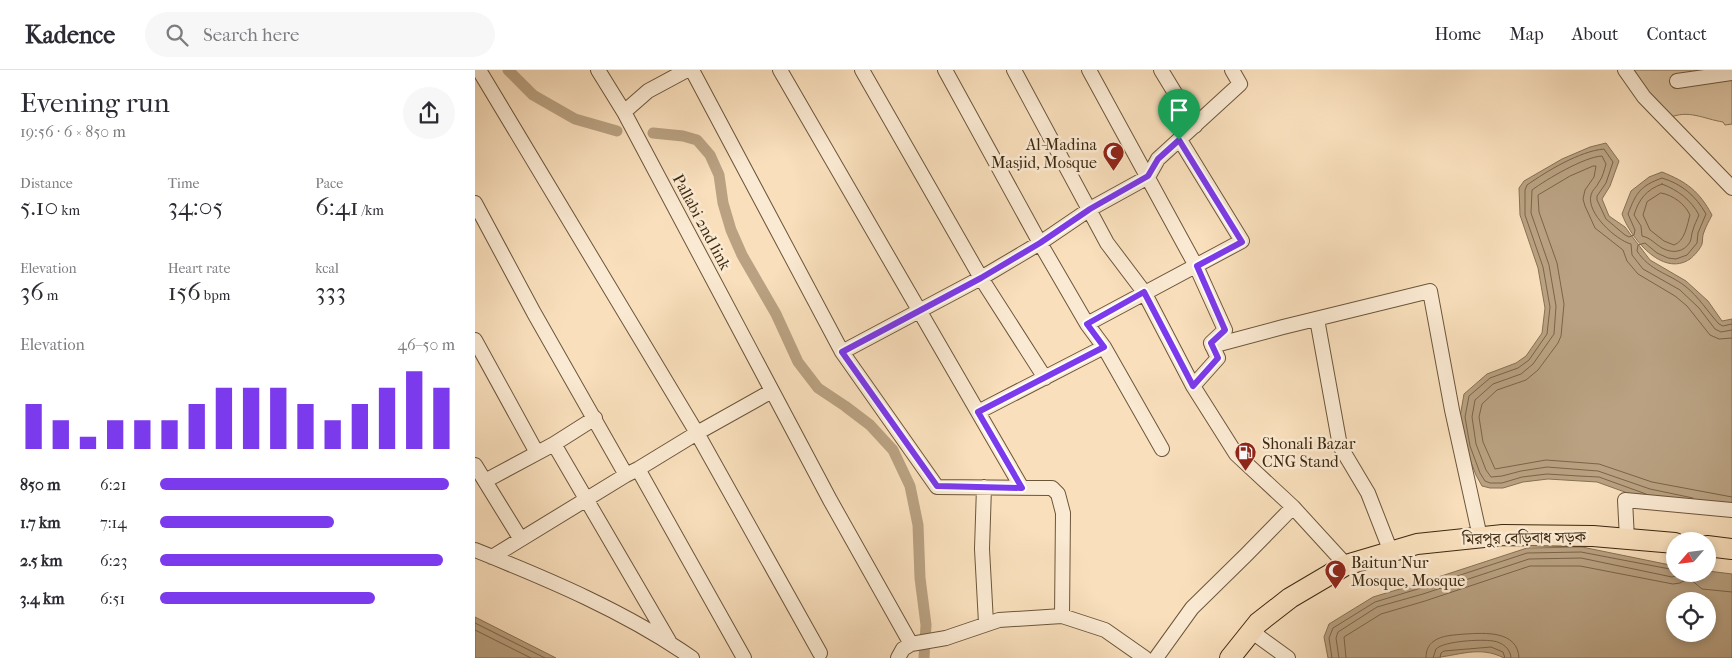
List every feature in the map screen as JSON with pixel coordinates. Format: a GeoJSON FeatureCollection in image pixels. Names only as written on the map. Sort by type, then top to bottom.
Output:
{"type":"FeatureCollection","features":[{"type":"Feature","properties":{"kind":"highway","name":"মিরপুর বেড়িবাধ সড়ক"},"geometry":{"type":"LineString","coordinates":[[1230,658],[1258,623],[1290,598],[1346,565],[1417,544],[1503,535],[1593,536],[1666,542]]}},
{"type":"Feature","properties":{"kind":"highway"},"geometry":{"type":"LineString","coordinates":[[1716,547],[1732,549]]}},
{"type":"Feature","properties":{"kind":"street"},"geometry":{"type":"LineString","coordinates":[[479,70],[697,433],[820,653]]}},
{"type":"Feature","properties":{"kind":"street","name":"Pallabi 2nd link"},"geometry":{"type":"LineString","coordinates":[[598,70],[624,112],[772,391],[912,644]]}},
{"type":"Feature","properties":{"kind":"street"},"geometry":{"type":"LineString","coordinates":[[624,112],[648,91],[687,70]]}},
{"type":"Feature","properties":{"kind":"street"},"geometry":{"type":"LineString","coordinates":[[692,70],[842,352],[937,486],[1052,488],[1058,494],[1063,513],[1062,616]]}},
{"type":"Feature","properties":{"kind":"street"},"geometry":{"type":"LineString","coordinates":[[780,70],[1022,488]]}},
{"type":"Feature","properties":{"kind":"street"},"geometry":{"type":"LineString","coordinates":[[862,70],[981,278],[1045,378]]}},
{"type":"Feature","properties":{"kind":"street"},"geometry":{"type":"LineString","coordinates":[[945,70],[1040,243],[1087,324],[1104,347],[1162,449]]}},
{"type":"Feature","properties":{"kind":"street"},"geometry":{"type":"LineString","coordinates":[[1014,70],[1107,243],[1144,292],[1193,386],[1236,454],[1293,507],[1346,565]]}},
{"type":"Feature","properties":{"kind":"street"},"geometry":{"type":"LineString","coordinates":[[1089,70],[1197,266],[1225,330],[1211,343],[1218,358],[1193,386]]}},
{"type":"Feature","properties":{"kind":"street"},"geometry":{"type":"LineString","coordinates":[[1161,70],[1195,126]]}},
{"type":"Feature","properties":{"kind":"street"},"geometry":{"type":"LineString","coordinates":[[842,352],[981,278],[1040,243],[1090,209],[1148,176],[1158,159],[1239,84],[1232,70]]}},
{"type":"Feature","properties":{"kind":"street"},"geometry":{"type":"LineString","coordinates":[[1625,70],[1644,97],[1732,188]]}},
{"type":"Feature","properties":{"kind":"street"},"geometry":{"type":"LineString","coordinates":[[1677,81],[1732,74]]}},
{"type":"Feature","properties":{"kind":"street"},"geometry":{"type":"LineString","coordinates":[[1087,324],[1144,292],[1242,242],[1179,140]]}},
{"type":"Feature","properties":{"kind":"street"},"geometry":{"type":"LineString","coordinates":[[475,203],[534,314],[595,418],[632,472],[744,658]]}},
{"type":"Feature","properties":{"kind":"street"},"geometry":{"type":"LineString","coordinates":[[1212,346],[1430,291],[1451,410],[1481,537]]}},
{"type":"Feature","properties":{"kind":"street"},"geometry":{"type":"LineString","coordinates":[[1317,319],[1340,446],[1368,493],[1391,552]]}},
{"type":"Feature","properties":{"kind":"street"},"geometry":{"type":"LineString","coordinates":[[475,340],[537,453]]}},
{"type":"Feature","properties":{"kind":"street"},"geometry":{"type":"LineString","coordinates":[[978,412],[1104,347]]}},
{"type":"Feature","properties":{"kind":"street"},"geometry":{"type":"LineString","coordinates":[[492,557],[520,538],[697,433],[772,391]]}},
{"type":"Feature","properties":{"kind":"street"},"geometry":{"type":"LineString","coordinates":[[485,481],[554,444],[595,418]]}},
{"type":"Feature","properties":{"kind":"street"},"geometry":{"type":"LineString","coordinates":[[554,444],[669,642]]}},
{"type":"Feature","properties":{"kind":"street"},"geometry":{"type":"LineString","coordinates":[[475,465],[520,538]]}},
{"type":"Feature","properties":{"kind":"street"},"geometry":{"type":"LineString","coordinates":[[984,487],[982,549],[987,624]]}},
{"type":"Feature","properties":{"kind":"street"},"geometry":{"type":"LineString","coordinates":[[1627,539],[1625,500],[1732,510]]}},
{"type":"Feature","properties":{"kind":"street"},"geometry":{"type":"LineString","coordinates":[[1156,658],[1192,608],[1293,507]]}},
{"type":"Feature","properties":{"kind":"street"},"geometry":{"type":"LineString","coordinates":[[475,550],[591,600],[669,642],[692,658]]}},
{"type":"Feature","properties":{"kind":"street"},"geometry":{"type":"LineString","coordinates":[[898,658],[903,649],[912,644],[946,638],[999,620],[1062,616],[1105,630],[1145,658]]}},
{"type":"Feature","properties":{"kind":"street"},"geometry":{"type":"LineString","coordinates":[[1251,631],[1288,658]]}},
{"type":"Feature","properties":{"kind":"shaded area"},"geometry":{"type":"Polygon","coordinates":[[[1622,70],[1732,70],[1732,124],[1725,125],[1723,122],[1683,114],[1669,118],[1622,70]]]}},
{"type":"Feature","properties":{"kind":"water"},"geometry":{"type":"Polygon","coordinates":[[[1606,143],[1619,161],[1610,186],[1602,199],[1609,216],[1625,227],[1650,260],[1686,281],[1708,301],[1722,321],[1732,319],[1732,516],[1647,500],[1597,482],[1548,479],[1523,482],[1503,488],[1482,486],[1465,447],[1460,417],[1464,394],[1487,374],[1516,363],[1526,356],[1542,333],[1545,308],[1538,268],[1520,215],[1519,188],[1524,181],[1562,159],[1590,147],[1606,143]]]}},
{"type":"Feature","properties":{"kind":"water"},"geometry":{"type":"Polygon","coordinates":[[[1662,172],[1679,180],[1697,193],[1712,215],[1703,233],[1700,248],[1690,259],[1679,263],[1669,263],[1658,259],[1649,252],[1632,233],[1622,214],[1631,191],[1649,177],[1662,172]]]}},
{"type":"Feature","properties":{"kind":"water"},"geometry":{"type":"Polygon","coordinates":[[[1582,547],[1666,564],[1666,582],[1716,582],[1716,572],[1732,574],[1732,658],[1504,658],[1486,652],[1468,652],[1432,658],[1328,658],[1324,637],[1329,624],[1373,597],[1527,548],[1582,547]]]}},
{"type":"Feature","properties":{"kind":"water"},"geometry":{"type":"Polygon","coordinates":[[[475,617],[556,658],[475,658],[475,617]]]}},
{"type":"Feature","properties":{"kind":"waterway"},"geometry":{"type":"LineString","coordinates":[[508,70],[533,95],[575,119],[617,131]]}},
{"type":"Feature","properties":{"kind":"waterway"},"geometry":{"type":"LineString","coordinates":[[653,133],[683,136],[697,140],[710,155],[719,175],[723,203],[731,230],[742,255],[776,314],[798,362],[818,388],[870,425],[893,450],[910,486],[918,525],[920,578],[926,625],[924,658]]}},
{"type":"Feature","properties":{"kind":"place","name":"Al-Madina Masjid, Mosque"},"geometry":{"type":"Point","coordinates":[1113,172]}},
{"type":"Feature","properties":{"kind":"place","name":"Shonali Bazar CNG Stand"},"geometry":{"type":"Point","coordinates":[1246,471]}},
{"type":"Feature","properties":{"kind":"place","name":"Baitun Nur Mosque, Mosque"},"geometry":{"type":"Point","coordinates":[1335,590]}},
{"type":"Feature","properties":{"kind":"route"},"geometry":{"type":"LineString","coordinates":[[1179,140],[1242,242],[1197,266],[1225,330],[1211,343],[1218,358],[1193,386],[1144,292],[1087,324],[1104,347],[978,412],[1022,488],[937,486],[842,352],[981,278],[1040,243],[1090,209],[1148,176],[1158,159],[1179,140]]}}]}
